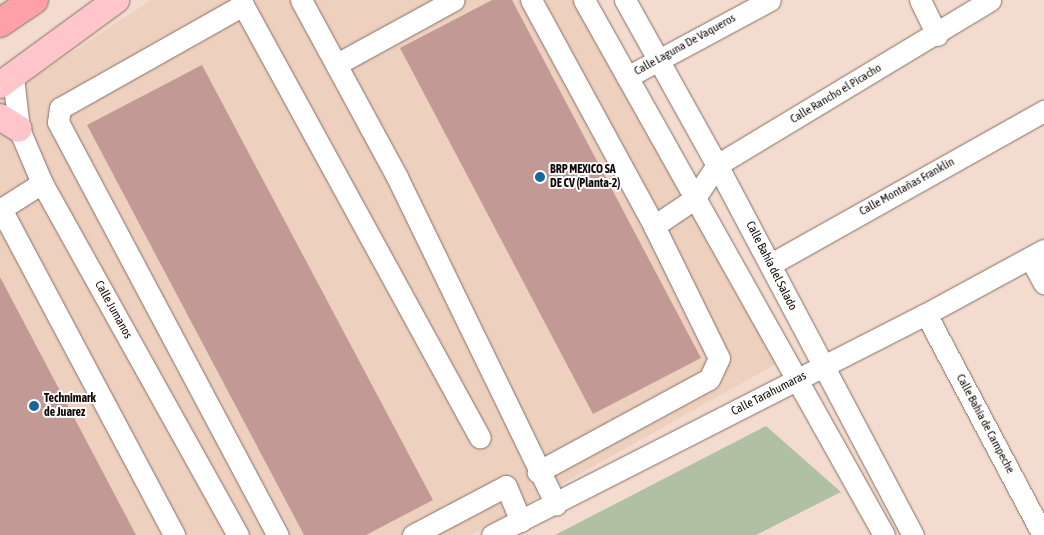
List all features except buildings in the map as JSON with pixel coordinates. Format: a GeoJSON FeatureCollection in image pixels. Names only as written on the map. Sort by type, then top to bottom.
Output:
{"type":"FeatureCollection","features":[{"type":"Feature","properties":{"kind":"highway"},"geometry":{"type":"LineString","coordinates":[[0,23],[34,0]]}},
{"type":"Feature","properties":{"kind":"main road"},"geometry":{"type":"LineString","coordinates":[[6,81],[116,0]]}},
{"type":"Feature","properties":{"kind":"street"},"geometry":{"type":"LineString","coordinates":[[302,0],[397,177],[538,472],[556,504]]}},
{"type":"Feature","properties":{"kind":"street"},"geometry":{"type":"LineString","coordinates":[[337,64],[454,0]]}},
{"type":"Feature","properties":{"kind":"street"},"geometry":{"type":"LineString","coordinates":[[531,0],[654,226],[719,358],[716,368],[709,379],[683,395],[538,472]]}},
{"type":"Feature","properties":{"kind":"street"},"geometry":{"type":"LineString","coordinates":[[584,0],[884,535]]}},
{"type":"Feature","properties":{"kind":"street","name":"Calle Bahía del Salado"},"geometry":{"type":"LineString","coordinates":[[625,0],[771,264],[822,367],[913,535]]}},
{"type":"Feature","properties":{"kind":"street","name":"Calle Laguna De Vaqueros"},"geometry":{"type":"LineString","coordinates":[[627,77],[657,59],[770,0]]}},
{"type":"Feature","properties":{"kind":"street"},"geometry":{"type":"LineString","coordinates":[[920,0],[937,35]]}},
{"type":"Feature","properties":{"kind":"street","name":"Calle Rancho el Picacho"},"geometry":{"type":"LineString","coordinates":[[694,199],[717,164],[937,35],[990,0]]}},
{"type":"Feature","properties":{"kind":"street"},"geometry":{"type":"LineString","coordinates":[[278,535],[58,122],[60,108],[242,2],[480,437]]}},
{"type":"Feature","properties":{"kind":"street","name":"Calle Jumanos"},"geometry":{"type":"LineString","coordinates":[[6,81],[10,123],[238,535]]}},
{"type":"Feature","properties":{"kind":"street","name":"Calle Montañas Franklin"},"geometry":{"type":"LineString","coordinates":[[771,264],[1044,111]]}},
{"type":"Feature","properties":{"kind":"street"},"geometry":{"type":"LineString","coordinates":[[42,183],[1,208],[174,535]]}},
{"type":"Feature","properties":{"kind":"street"},"geometry":{"type":"LineString","coordinates":[[654,226],[694,199]]}},
{"type":"Feature","properties":{"kind":"street"},"geometry":{"type":"LineString","coordinates":[[1037,254],[1044,283]]}},
{"type":"Feature","properties":{"kind":"street","name":"Calle Tarahumaras"},"geometry":{"type":"LineString","coordinates":[[492,535],[926,314],[1037,254]]}},
{"type":"Feature","properties":{"kind":"street","name":"Calle Bahía de Campeche"},"geometry":{"type":"LineString","coordinates":[[926,314],[1043,535]]}},
{"type":"Feature","properties":{"kind":"street"},"geometry":{"type":"LineString","coordinates":[[413,535],[506,486],[521,521]]}},
{"type":"Feature","properties":{"kind":"shaded area"},"geometry":{"type":"Polygon","coordinates":[[[151,0],[597,0],[792,355],[471,535],[0,535],[0,100],[151,0]]]}},
{"type":"Feature","properties":{"kind":"green space"},"geometry":{"type":"Polygon","coordinates":[[[766,426],[841,492],[756,535],[555,535],[766,426]]]}},
{"type":"Feature","properties":{"kind":"place","name":"BRP MEXICO SA DE CV (Planta-2)"},"geometry":{"type":"Point","coordinates":[540,177]}},
{"type":"Feature","properties":{"kind":"place","name":"Technimark de Juarez"},"geometry":{"type":"Point","coordinates":[34,406]}}]}
